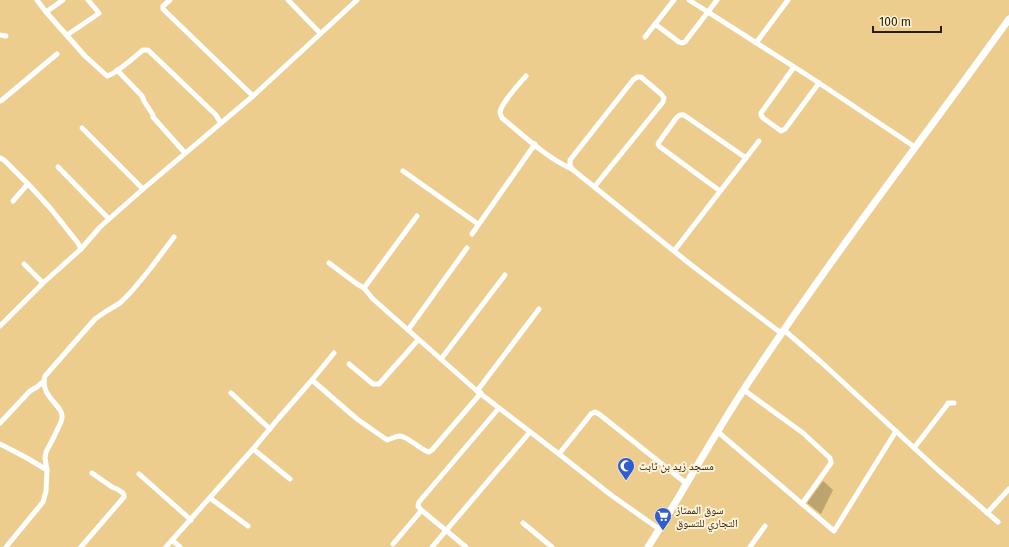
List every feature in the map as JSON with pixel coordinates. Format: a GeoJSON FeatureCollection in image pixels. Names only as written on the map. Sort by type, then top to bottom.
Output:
{"type":"FeatureCollection","features":[{"type":"Feature","properties":{"kind":"main road"},"geometry":{"type":"LineString","coordinates":[[651,546],[686,484],[782,332],[1009,19]]}},
{"type":"Feature","properties":{"kind":"street"},"geometry":{"type":"LineString","coordinates":[[37,0],[85,56],[107,76],[143,50],[148,50],[216,115],[220,122]]}},
{"type":"Feature","properties":{"kind":"street"},"geometry":{"type":"LineString","coordinates":[[46,12],[63,0]]}},
{"type":"Feature","properties":{"kind":"street"},"geometry":{"type":"LineString","coordinates":[[67,35],[99,13],[88,0]]}},
{"type":"Feature","properties":{"kind":"street"},"geometry":{"type":"LineString","coordinates":[[170,0],[163,6],[163,8],[253,96]]}},
{"type":"Feature","properties":{"kind":"street"},"geometry":{"type":"LineString","coordinates":[[288,0],[320,33]]}},
{"type":"Feature","properties":{"kind":"street"},"geometry":{"type":"LineString","coordinates":[[0,326],[43,284],[81,250],[100,227],[220,122],[253,96],[357,0]]}},
{"type":"Feature","properties":{"kind":"street"},"geometry":{"type":"LineString","coordinates":[[645,37],[674,0]]}},
{"type":"Feature","properties":{"kind":"street"},"geometry":{"type":"LineString","coordinates":[[689,0],[819,83],[915,147]]}},
{"type":"Feature","properties":{"kind":"street"},"geometry":{"type":"LineString","coordinates":[[655,24],[679,42],[685,42],[717,0]]}},
{"type":"Feature","properties":{"kind":"street"},"geometry":{"type":"LineString","coordinates":[[756,43],[788,0]]}},
{"type":"Feature","properties":{"kind":"street"},"geometry":{"type":"LineString","coordinates":[[0,35],[6,36]]}},
{"type":"Feature","properties":{"kind":"street"},"geometry":{"type":"LineString","coordinates":[[0,101],[57,54]]}},
{"type":"Feature","properties":{"kind":"street"},"geometry":{"type":"LineString","coordinates":[[794,67],[761,113],[761,115],[781,131],[786,129],[819,83]]}},
{"type":"Feature","properties":{"kind":"street"},"geometry":{"type":"LineString","coordinates":[[117,70],[142,96],[153,117],[185,153]]}},
{"type":"Feature","properties":{"kind":"street"},"geometry":{"type":"LineString","coordinates":[[526,76],[501,108],[500,115],[502,118],[558,162],[572,168],[674,251],[821,362],[987,514],[998,522]]}},
{"type":"Feature","properties":{"kind":"street"},"geometry":{"type":"LineString","coordinates":[[572,168],[570,165],[570,160],[632,80],[637,77],[641,78],[664,98],[595,186]]}},
{"type":"Feature","properties":{"kind":"street"},"geometry":{"type":"LineString","coordinates":[[720,191],[659,146],[659,142],[677,117],[684,115],[746,158]]}},
{"type":"Feature","properties":{"kind":"street"},"geometry":{"type":"LineString","coordinates":[[82,128],[143,189]]}},
{"type":"Feature","properties":{"kind":"street"},"geometry":{"type":"LineString","coordinates":[[674,251],[759,141]]}},
{"type":"Feature","properties":{"kind":"street"},"geometry":{"type":"LineString","coordinates":[[472,234],[535,144]]}},
{"type":"Feature","properties":{"kind":"street"},"geometry":{"type":"LineString","coordinates":[[0,158],[4,160],[51,209],[78,243],[81,250]]}},
{"type":"Feature","properties":{"kind":"street"},"geometry":{"type":"LineString","coordinates":[[58,167],[109,219]]}},
{"type":"Feature","properties":{"kind":"street"},"geometry":{"type":"LineString","coordinates":[[403,171],[478,224]]}},
{"type":"Feature","properties":{"kind":"street"},"geometry":{"type":"LineString","coordinates":[[13,200],[26,186],[30,186]]}},
{"type":"Feature","properties":{"kind":"street"},"geometry":{"type":"LineString","coordinates":[[364,288],[417,216]]}},
{"type":"Feature","properties":{"kind":"street"},"geometry":{"type":"LineString","coordinates":[[6,547],[43,502],[46,491],[46,452],[62,418],[61,410],[47,394],[44,381],[45,376],[95,320],[120,303],[131,292],[174,236]]}},
{"type":"Feature","properties":{"kind":"street"},"geometry":{"type":"LineString","coordinates":[[408,330],[467,248]]}},
{"type":"Feature","properties":{"kind":"street"},"geometry":{"type":"LineString","coordinates":[[328,263],[364,288],[373,299],[418,340],[479,392],[611,495],[660,529]]}},
{"type":"Feature","properties":{"kind":"street"},"geometry":{"type":"LineString","coordinates":[[24,264],[43,284]]}},
{"type":"Feature","properties":{"kind":"street"},"geometry":{"type":"LineString","coordinates":[[441,359],[505,275]]}},
{"type":"Feature","properties":{"kind":"street"},"geometry":{"type":"LineString","coordinates":[[312,380],[357,419],[388,440],[398,436],[403,437],[423,450],[429,452],[479,392],[539,309]]}},
{"type":"Feature","properties":{"kind":"street"},"geometry":{"type":"LineString","coordinates":[[349,364],[373,384],[379,384],[418,340]]}},
{"type":"Feature","properties":{"kind":"street"},"geometry":{"type":"LineString","coordinates":[[166,547],[254,449],[334,353]]}},
{"type":"Feature","properties":{"kind":"street"},"geometry":{"type":"LineString","coordinates":[[0,423],[30,391],[44,381]]}},
{"type":"Feature","properties":{"kind":"street"},"geometry":{"type":"LineString","coordinates":[[744,390],[802,433],[830,458],[831,463],[802,504]]}},
{"type":"Feature","properties":{"kind":"street"},"geometry":{"type":"LineString","coordinates":[[231,393],[270,429]]}},
{"type":"Feature","properties":{"kind":"street"},"geometry":{"type":"LineString","coordinates":[[914,448],[946,405],[948,403],[954,403]]}},
{"type":"Feature","properties":{"kind":"street"},"geometry":{"type":"LineString","coordinates":[[466,547],[421,511],[418,506],[419,502],[499,408]]}},
{"type":"Feature","properties":{"kind":"street"},"geometry":{"type":"LineString","coordinates":[[559,454],[591,414],[595,412],[686,484]]}},
{"type":"Feature","properties":{"kind":"street"},"geometry":{"type":"LineString","coordinates":[[718,432],[834,531],[896,431]]}},
{"type":"Feature","properties":{"kind":"street"},"geometry":{"type":"LineString","coordinates":[[432,547],[530,432]]}},
{"type":"Feature","properties":{"kind":"street"},"geometry":{"type":"LineString","coordinates":[[0,444],[47,470]]}},
{"type":"Feature","properties":{"kind":"street"},"geometry":{"type":"LineString","coordinates":[[254,449],[290,479]]}},
{"type":"Feature","properties":{"kind":"street"},"geometry":{"type":"LineString","coordinates":[[82,547],[124,497],[123,493],[92,473]]}},
{"type":"Feature","properties":{"kind":"street"},"geometry":{"type":"LineString","coordinates":[[139,474],[191,520]]}},
{"type":"Feature","properties":{"kind":"street"},"geometry":{"type":"LineString","coordinates":[[987,514],[1009,489]]}},
{"type":"Feature","properties":{"kind":"street"},"geometry":{"type":"LineString","coordinates":[[210,498],[248,526]]}},
{"type":"Feature","properties":{"kind":"street"},"geometry":{"type":"LineString","coordinates":[[392,544],[421,511]]}},
{"type":"Feature","properties":{"kind":"street"},"geometry":{"type":"LineString","coordinates":[[523,523],[552,547]]}},
{"type":"Feature","properties":{"kind":"street"},"geometry":{"type":"LineString","coordinates":[[750,547],[765,526]]}},
{"type":"Feature","properties":{"kind":"street"},"geometry":{"type":"LineString","coordinates":[[172,540],[180,547]]}},
{"type":"Feature","properties":{"kind":"shaded area"},"geometry":{"type":"Polygon","coordinates":[[[823,481],[833,490],[821,514],[807,503],[823,481]]]}},
{"type":"Feature","properties":{"kind":"place","name":"مسجد زيد بن ثابت"},"geometry":{"type":"Point","coordinates":[626,481]}},
{"type":"Feature","properties":{"kind":"place","name":"سوق الممتاز التجاري للتسوق"},"geometry":{"type":"Point","coordinates":[663,531]}}]}
